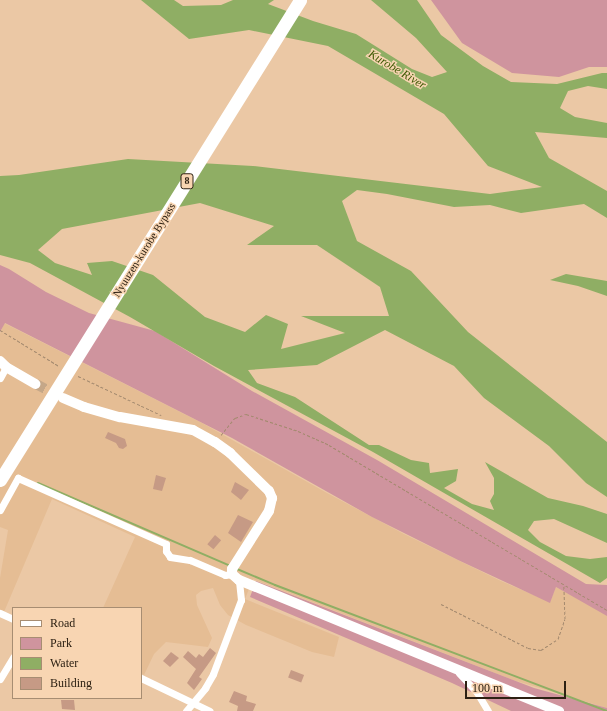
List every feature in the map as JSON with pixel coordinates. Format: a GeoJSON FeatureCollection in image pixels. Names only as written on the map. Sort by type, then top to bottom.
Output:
{"type":"FeatureCollection","features":[{"type":"Feature","properties":{"kind":"highway","name":"Nyuuzen-kurobe Bypass"},"geometry":{"type":"LineString","coordinates":[[0,480],[57,398],[300,0]]}},
{"type":"Feature","properties":{"kind":"street"},"geometry":{"type":"LineString","coordinates":[[0,378],[3,364],[36,384]]}},
{"type":"Feature","properties":{"kind":"street"},"geometry":{"type":"LineString","coordinates":[[57,398],[120,417],[193,430],[215,442],[230,453],[269,491],[272,498],[269,511],[232,568],[236,577],[241,600],[213,674],[194,703],[186,711]]}},
{"type":"Feature","properties":{"kind":"street"},"geometry":{"type":"LineString","coordinates":[[0,510],[18,478],[166,544],[166,551],[170,556],[190,560],[224,575],[236,577],[558,711]]}},
{"type":"Feature","properties":{"kind":"street"},"geometry":{"type":"LineString","coordinates":[[0,613],[12,619]]}},
{"type":"Feature","properties":{"kind":"street"},"geometry":{"type":"LineString","coordinates":[[0,679],[12,659]]}},
{"type":"Feature","properties":{"kind":"street"},"geometry":{"type":"LineString","coordinates":[[453,668],[466,679],[476,691],[488,711]]}},
{"type":"Feature","properties":{"kind":"street"},"geometry":{"type":"LineString","coordinates":[[142,678],[210,711]]}},
{"type":"Feature","properties":{"kind":"path"},"geometry":{"type":"LineString","coordinates":[[0,330],[63,368]]}},
{"type":"Feature","properties":{"kind":"path"},"geometry":{"type":"LineString","coordinates":[[75,368],[165,417]]}},
{"type":"Feature","properties":{"kind":"path"},"geometry":{"type":"LineString","coordinates":[[215,442],[235,418],[246,414],[298,431],[329,445],[367,466],[607,610]]}},
{"type":"Feature","properties":{"kind":"path"},"geometry":{"type":"LineString","coordinates":[[441,604],[528,648],[542,650],[558,639],[565,619],[564,585]]}},
{"type":"Feature","properties":{"kind":"shaded area"},"geometry":{"type":"Polygon","coordinates":[[[4,323],[202,423],[404,534],[501,581],[550,602],[556,587],[604,613],[607,615],[607,708],[513,680],[253,579],[245,599],[339,637],[334,657],[312,652],[246,625],[228,615],[220,605],[213,588],[201,591],[196,595],[197,605],[212,638],[208,647],[166,642],[154,654],[144,675],[142,674],[142,607],[103,607],[135,537],[52,499],[4,612],[0,610],[0,578],[8,530],[0,527],[0,334],[4,323]]]}},
{"type":"Feature","properties":{"kind":"green space"},"geometry":{"type":"Polygon","coordinates":[[[431,0],[607,0],[607,67],[589,67],[559,77],[512,73],[462,43],[431,0]]]}},
{"type":"Feature","properties":{"kind":"green space"},"geometry":{"type":"Polygon","coordinates":[[[0,265],[46,292],[89,313],[155,331],[252,391],[377,460],[586,584],[607,585],[607,616],[556,587],[550,603],[458,560],[372,517],[232,438],[5,323],[0,332],[0,265]]]}},
{"type":"Feature","properties":{"kind":"green space"},"geometry":{"type":"Polygon","coordinates":[[[256,581],[534,688],[607,708],[607,711],[511,711],[452,683],[250,597],[256,581]]]}},
{"type":"Feature","properties":{"kind":"water","name":"Kurobe River"},"geometry":{"type":"Polygon","coordinates":[[[141,0],[174,0],[183,6],[221,5],[233,0],[274,0],[268,4],[313,21],[356,34],[412,69],[432,77],[447,72],[416,38],[371,0],[417,0],[441,35],[483,66],[511,82],[557,84],[607,73],[607,89],[588,86],[568,91],[560,108],[575,117],[607,123],[607,138],[535,132],[549,158],[607,191],[607,218],[584,204],[521,213],[490,205],[454,207],[387,194],[357,190],[342,201],[357,241],[411,271],[468,332],[607,442],[607,497],[586,483],[549,446],[484,398],[454,366],[385,330],[317,365],[248,370],[257,383],[295,397],[369,445],[379,445],[411,460],[429,463],[430,473],[458,469],[456,481],[444,488],[472,504],[494,510],[490,501],[494,494],[494,478],[485,462],[548,498],[583,506],[607,514],[607,543],[554,519],[534,521],[528,530],[540,542],[566,556],[590,559],[607,557],[607,578],[600,583],[373,452],[214,366],[130,317],[30,263],[0,255],[0,176],[19,175],[128,159],[253,166],[490,194],[542,187],[488,166],[444,114],[328,46],[249,30],[189,39],[141,0]],[[200,203],[62,229],[38,250],[55,263],[92,275],[87,263],[112,261],[153,275],[205,317],[245,332],[266,315],[288,324],[281,349],[345,333],[301,316],[389,316],[380,287],[317,245],[247,245],[274,226],[200,203]]]}},
{"type":"Feature","properties":{"kind":"water"},"geometry":{"type":"Polygon","coordinates":[[[566,274],[607,281],[607,296],[578,286],[550,280],[566,274]]]}},
{"type":"Feature","properties":{"kind":"building"},"geometry":{"type":"Polygon","coordinates":[[[108,432],[125,439],[127,446],[123,449],[119,448],[116,443],[105,438],[108,432]]]}},
{"type":"Feature","properties":{"kind":"building"},"geometry":{"type":"Polygon","coordinates":[[[156,475],[166,478],[162,491],[153,489],[156,475]]]}},
{"type":"Feature","properties":{"kind":"building"},"geometry":{"type":"Polygon","coordinates":[[[235,482],[249,490],[241,500],[231,492],[235,482]]]}},
{"type":"Feature","properties":{"kind":"building"},"geometry":{"type":"Polygon","coordinates":[[[238,515],[253,522],[241,542],[228,533],[238,515]]]}},
{"type":"Feature","properties":{"kind":"building"},"geometry":{"type":"Polygon","coordinates":[[[215,535],[221,540],[213,549],[207,544],[215,535]]]}},
{"type":"Feature","properties":{"kind":"building"},"geometry":{"type":"Polygon","coordinates":[[[210,648],[216,653],[199,677],[202,679],[194,690],[187,683],[196,669],[183,657],[188,651],[196,658],[199,654],[203,657],[210,648]]]}},
{"type":"Feature","properties":{"kind":"building"},"geometry":{"type":"Polygon","coordinates":[[[171,652],[179,658],[170,667],[163,661],[171,652]]]}},
{"type":"Feature","properties":{"kind":"building"},"geometry":{"type":"Polygon","coordinates":[[[291,670],[304,675],[301,682],[288,677],[291,670]]]}},
{"type":"Feature","properties":{"kind":"building"},"geometry":{"type":"Polygon","coordinates":[[[234,691],[247,696],[246,701],[256,704],[253,711],[237,711],[238,706],[229,702],[234,691]]]}},
{"type":"Feature","properties":{"kind":"building"},"geometry":{"type":"Polygon","coordinates":[[[61,700],[74,700],[75,710],[62,709],[61,700]]]}},
{"type":"Feature","properties":{"kind":"waterway"},"geometry":{"type":"LineString","coordinates":[[38,483],[231,566]]}},
{"type":"Feature","properties":{"kind":"waterway"},"geometry":{"type":"LineString","coordinates":[[237,569],[275,585],[607,711]]}},
{"type":"Feature","properties":{"kind":"tunnel"},"geometry":{"type":"LineString","coordinates":[[36,384],[59,396]]}}]}
